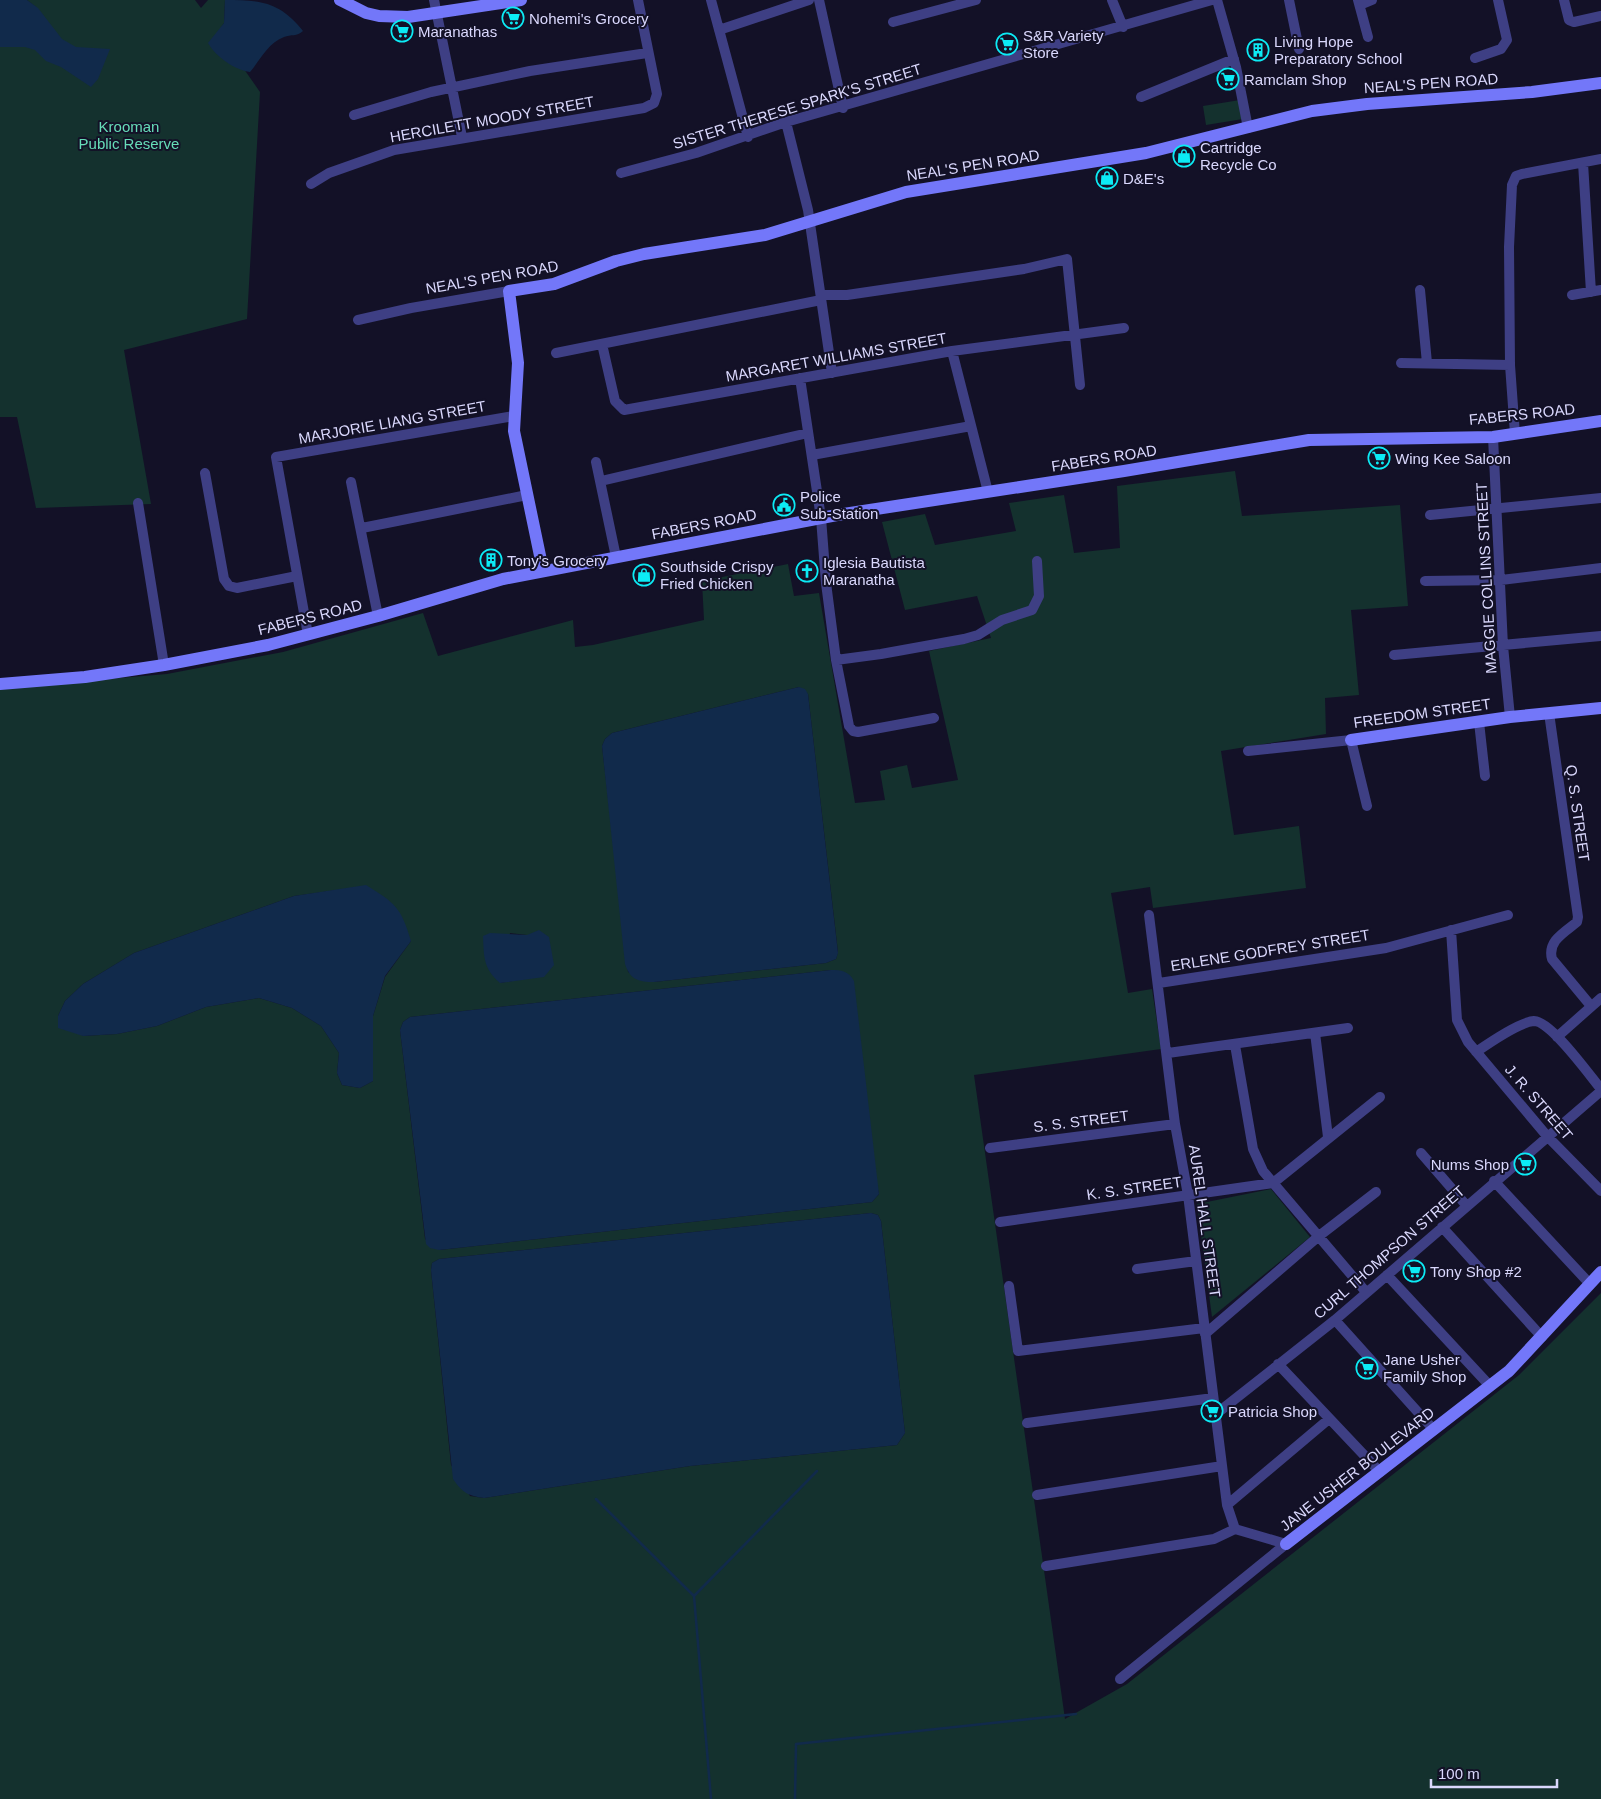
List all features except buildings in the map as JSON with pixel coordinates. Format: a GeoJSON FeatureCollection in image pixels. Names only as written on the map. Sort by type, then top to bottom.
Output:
{"type":"FeatureCollection","features":[{"type":"Feature","properties":{"kind":"street"},"geometry":{"type":"LineString","coordinates":[[340,0],[366,13],[379,16],[408,17],[435,6],[521,0]]}},
{"type":"Feature","properties":{"kind":"street"},"geometry":{"type":"LineString","coordinates":[[354,116],[453,88],[530,70],[647,53],[638,0]]}},
{"type":"Feature","properties":{"kind":"street"},"geometry":{"type":"LineString","coordinates":[[711,0],[748,137]]}},
{"type":"Feature","properties":{"kind":"street"},"geometry":{"type":"LineString","coordinates":[[719,30],[809,0]]}},
{"type":"Feature","properties":{"kind":"street"},"geometry":{"type":"LineString","coordinates":[[819,0],[842,108]]}},
{"type":"Feature","properties":{"kind":"street"},"geometry":{"type":"LineString","coordinates":[[893,22],[976,0]]}},
{"type":"Feature","properties":{"kind":"street"},"geometry":{"type":"LineString","coordinates":[[1112,0],[1123,27]]}},
{"type":"Feature","properties":{"kind":"street","name":"SISTER THERESE SPARK'S STREET"},"geometry":{"type":"LineString","coordinates":[[620,172],[696,153],[748,137],[786,122],[842,108],[1212,0]]}},
{"type":"Feature","properties":{"kind":"street"},"geometry":{"type":"LineString","coordinates":[[1217,0],[1234,59],[1248,128]]}},
{"type":"Feature","properties":{"kind":"street"},"geometry":{"type":"LineString","coordinates":[[1290,0],[1299,49]]}},
{"type":"Feature","properties":{"kind":"street"},"geometry":{"type":"LineString","coordinates":[[1368,37],[1359,3],[1372,0]]}},
{"type":"Feature","properties":{"kind":"street"},"geometry":{"type":"LineString","coordinates":[[1475,58],[1501,49],[1507,40],[1498,0]]}},
{"type":"Feature","properties":{"kind":"street"},"geometry":{"type":"LineString","coordinates":[[1564,0],[1569,20],[1574,22],[1601,16]]}},
{"type":"Feature","properties":{"kind":"street"},"geometry":{"type":"LineString","coordinates":[[435,6],[462,137]]}},
{"type":"Feature","properties":{"kind":"street","name":"HERCILETT MOODY STREET"},"geometry":{"type":"LineString","coordinates":[[311,184],[329,173],[384,153],[462,137],[644,108],[654,103],[657,94],[647,53]]}},
{"type":"Feature","properties":{"kind":"street"},"geometry":{"type":"LineString","coordinates":[[1141,97],[1234,59]]}},
{"type":"Feature","properties":{"kind":"street","name":"NEAL'S PEN ROAD"},"geometry":{"type":"LineString","coordinates":[[358,320],[411,308],[554,284],[616,261],[644,254],[752,238],[906,192],[1128,156],[1248,128],[1289,116],[1337,108],[1532,92],[1601,83]]}},
{"type":"Feature","properties":{"kind":"street"},"geometry":{"type":"LineString","coordinates":[[786,122],[810,221],[832,372]]}},
{"type":"Feature","properties":{"kind":"street"},"geometry":{"type":"LineString","coordinates":[[1515,434],[1510,365],[1509,247],[1512,184],[1516,176],[1601,159]]}},
{"type":"Feature","properties":{"kind":"street"},"geometry":{"type":"LineString","coordinates":[[1572,295],[1596,291],[1583,163]]}},
{"type":"Feature","properties":{"kind":"street"},"geometry":{"type":"LineString","coordinates":[[556,353],[821,297],[847,295],[1024,269],[1067,259],[1080,385]]}},
{"type":"Feature","properties":{"kind":"street"},"geometry":{"type":"LineString","coordinates":[[1420,290],[1427,363]]}},
{"type":"Feature","properties":{"kind":"street"},"geometry":{"type":"LineString","coordinates":[[509,291],[518,364],[514,416],[526,494],[543,570]]}},
{"type":"Feature","properties":{"kind":"street","name":"MARGARET WILLIAMS STREET"},"geometry":{"type":"LineString","coordinates":[[602,344],[614,401],[624,410],[952,351],[1124,328]]}},
{"type":"Feature","properties":{"kind":"street"},"geometry":{"type":"LineString","coordinates":[[952,351],[988,492]]}},
{"type":"Feature","properties":{"kind":"street"},"geometry":{"type":"LineString","coordinates":[[1400,363],[1510,365]]}},
{"type":"Feature","properties":{"kind":"street"},"geometry":{"type":"LineString","coordinates":[[800,378],[821,518],[826,583],[836,660],[847,720],[853,731],[934,718]]}},
{"type":"Feature","properties":{"kind":"street","name":"MARJORIE LIANG STREET"},"geometry":{"type":"LineString","coordinates":[[297,576],[276,457],[514,416]]}},
{"type":"Feature","properties":{"kind":"street","name":"FABERS ROAD"},"geometry":{"type":"LineString","coordinates":[[0,684],[85,677],[164,665],[308,635],[503,579],[543,570],[821,518],[1309,440],[1493,437],[1601,421]]}},
{"type":"Feature","properties":{"kind":"street"},"geometry":{"type":"LineString","coordinates":[[812,455],[971,426]]}},
{"type":"Feature","properties":{"kind":"street"},"geometry":{"type":"LineString","coordinates":[[601,481],[808,433]]}},
{"type":"Feature","properties":{"kind":"street","name":"MAGGIE COLLINS STREET"},"geometry":{"type":"LineString","coordinates":[[1493,437],[1503,646],[1510,717]]}},
{"type":"Feature","properties":{"kind":"street"},"geometry":{"type":"LineString","coordinates":[[596,462],[616,557]]}},
{"type":"Feature","properties":{"kind":"street"},"geometry":{"type":"LineString","coordinates":[[205,473],[224,579],[229,586],[237,588],[297,576],[308,635]]}},
{"type":"Feature","properties":{"kind":"street"},"geometry":{"type":"LineString","coordinates":[[352,482],[378,616]]}},
{"type":"Feature","properties":{"kind":"street"},"geometry":{"type":"LineString","coordinates":[[362,528],[526,494]]}},
{"type":"Feature","properties":{"kind":"street"},"geometry":{"type":"LineString","coordinates":[[1430,515],[1601,498]]}},
{"type":"Feature","properties":{"kind":"street"},"geometry":{"type":"LineString","coordinates":[[138,503],[164,665]]}},
{"type":"Feature","properties":{"kind":"street"},"geometry":{"type":"LineString","coordinates":[[836,660],[881,654],[978,635],[1002,620],[1032,610],[1040,596],[1037,561]]}},
{"type":"Feature","properties":{"kind":"street"},"geometry":{"type":"LineString","coordinates":[[1424,581],[1501,580],[1601,568]]}},
{"type":"Feature","properties":{"kind":"street"},"geometry":{"type":"LineString","coordinates":[[1394,655],[1601,636]]}},
{"type":"Feature","properties":{"kind":"street","name":"FREEDOM STREET"},"geometry":{"type":"LineString","coordinates":[[1248,751],[1351,740],[1549,712],[1601,708]]}},
{"type":"Feature","properties":{"kind":"street","name":"Q. S. STREET"},"geometry":{"type":"LineString","coordinates":[[1549,712],[1578,917],[1577,922],[1551,946],[1552,959],[1591,1006]]}},
{"type":"Feature","properties":{"kind":"street"},"geometry":{"type":"LineString","coordinates":[[1479,722],[1485,776]]}},
{"type":"Feature","properties":{"kind":"street"},"geometry":{"type":"LineString","coordinates":[[1351,740],[1367,806]]}},
{"type":"Feature","properties":{"kind":"street","name":"AUREL HALL STREET"},"geometry":{"type":"LineString","coordinates":[[1149,915],[1168,1053],[1175,1124],[1188,1195],[1227,1505],[1235,1530]]}},
{"type":"Feature","properties":{"kind":"street","name":"ERLENE GODFREY STREET"},"geometry":{"type":"LineString","coordinates":[[1159,983],[1386,948],[1508,916]]}},
{"type":"Feature","properties":{"kind":"street","name":"J. R. STREET"},"geometry":{"type":"LineString","coordinates":[[1451,930],[1457,1020],[1461,1029],[1476,1052],[1547,1136],[1601,1190]]}},
{"type":"Feature","properties":{"kind":"street"},"geometry":{"type":"LineString","coordinates":[[1557,1037],[1601,998]]}},
{"type":"Feature","properties":{"kind":"street"},"geometry":{"type":"LineString","coordinates":[[1476,1052],[1526,1023],[1536,1021],[1543,1023],[1601,1090]]}},
{"type":"Feature","properties":{"kind":"street"},"geometry":{"type":"LineString","coordinates":[[1168,1053],[1348,1028]]}},
{"type":"Feature","properties":{"kind":"street"},"geometry":{"type":"LineString","coordinates":[[1315,1033],[1328,1137]]}},
{"type":"Feature","properties":{"kind":"street"},"geometry":{"type":"LineString","coordinates":[[1235,1045],[1253,1149],[1263,1171],[1366,1292]]}},
{"type":"Feature","properties":{"kind":"street","name":"CURL THOMPSON STREET"},"geometry":{"type":"LineString","coordinates":[[1216,1414],[1334,1320],[1601,1090]]}},
{"type":"Feature","properties":{"kind":"street"},"geometry":{"type":"LineString","coordinates":[[1272,1183],[1380,1097]]}},
{"type":"Feature","properties":{"kind":"street","name":"S. S. STREET"},"geometry":{"type":"LineString","coordinates":[[990,1148],[1175,1124]]}},
{"type":"Feature","properties":{"kind":"street"},"geometry":{"type":"LineString","coordinates":[[1421,1153],[1466,1205]]}},
{"type":"Feature","properties":{"kind":"street"},"geometry":{"type":"LineString","coordinates":[[1494,1181],[1590,1284]]}},
{"type":"Feature","properties":{"kind":"street","name":"K. S. STREET"},"geometry":{"type":"LineString","coordinates":[[1000,1222],[1272,1183]]}},
{"type":"Feature","properties":{"kind":"street"},"geometry":{"type":"LineString","coordinates":[[1009,1286],[1018,1351],[1205,1331],[1319,1236],[1376,1192]]}},
{"type":"Feature","properties":{"kind":"street"},"geometry":{"type":"LineString","coordinates":[[1442,1228],[1542,1337]]}},
{"type":"Feature","properties":{"kind":"street"},"geometry":{"type":"LineString","coordinates":[[1137,1269],[1196,1261]]}},
{"type":"Feature","properties":{"kind":"street","name":"JANE USHER BOULEVARD"},"geometry":{"type":"LineString","coordinates":[[1120,1679],[1286,1544],[1490,1386],[1542,1337],[1601,1272]]}},
{"type":"Feature","properties":{"kind":"street"},"geometry":{"type":"LineString","coordinates":[[1387,1275],[1490,1386]]}},
{"type":"Feature","properties":{"kind":"street"},"geometry":{"type":"LineString","coordinates":[[1334,1320],[1434,1430]]}},
{"type":"Feature","properties":{"kind":"street"},"geometry":{"type":"LineString","coordinates":[[1278,1364],[1380,1472]]}},
{"type":"Feature","properties":{"kind":"street"},"geometry":{"type":"LineString","coordinates":[[1027,1423],[1213,1398]]}},
{"type":"Feature","properties":{"kind":"street"},"geometry":{"type":"LineString","coordinates":[[1227,1505],[1328,1419]]}},
{"type":"Feature","properties":{"kind":"street"},"geometry":{"type":"LineString","coordinates":[[1037,1495],[1222,1466]]}},
{"type":"Feature","properties":{"kind":"street"},"geometry":{"type":"LineString","coordinates":[[1046,1566],[1214,1539],[1235,1530],[1286,1544]]}},
{"type":"Feature","properties":{"kind":"green space","name":"Krooman Public Reserve"},"geometry":{"type":"Polygon","coordinates":[[[27,0],[195,0],[201,8],[208,0],[225,0],[224,23],[218,32],[260,92],[247,319],[124,350],[151,504],[36,508],[17,417],[0,417],[0,47],[11,46],[37,8],[27,0]]]}},
{"type":"Feature","properties":{"kind":"green space"},"geometry":{"type":"Polygon","coordinates":[[[1240,100],[1243,119],[1206,125],[1203,106],[1240,100]]]}},
{"type":"Feature","properties":{"kind":"green space"},"geometry":{"type":"Polygon","coordinates":[[[1235,471],[1242,516],[1400,505],[1408,606],[1351,610],[1359,695],[1325,698],[1326,734],[1221,751],[1234,835],[1299,826],[1306,888],[1153,908],[1150,887],[1111,893],[1128,993],[1152,989],[1161,1049],[974,1075],[1065,1719],[1127,1684],[1519,1375],[1601,1293],[1601,1799],[0,1799],[0,688],[167,674],[283,652],[423,613],[438,656],[573,620],[575,647],[593,645],[704,620],[702,581],[788,564],[794,596],[819,593],[855,803],[885,800],[880,771],[907,765],[912,788],[958,780],[929,651],[991,638],[977,596],[905,610],[882,522],[925,514],[935,545],[1016,531],[1009,503],[1064,495],[1074,553],[1120,548],[1117,486],[1235,471]],[[799,687],[612,733],[605,739],[602,746],[628,972],[654,982],[826,963],[836,959],[838,952],[808,694],[799,687]],[[366,886],[294,896],[134,953],[83,984],[65,1001],[58,1016],[83,1036],[117,1034],[157,1026],[206,1007],[259,998],[292,1008],[321,1026],[339,1053],[337,1073],[342,1085],[360,1088],[373,1081],[373,1016],[385,977],[411,941],[366,886]],[[510,933],[500,983],[518,980],[527,935],[510,933]],[[831,970],[410,1017],[403,1022],[400,1030],[425,1239],[439,1250],[872,1202],[879,1194],[831,970]],[[871,1213],[439,1259],[432,1263],[431,1270],[451,1465],[470,1496],[484,1498],[690,1466],[897,1445],[905,1433],[881,1221],[878,1215],[871,1213]]]}},
{"type":"Feature","properties":{"kind":"green space"},"geometry":{"type":"Polygon","coordinates":[[[1271,1189],[1310,1237],[1212,1317],[1197,1204],[1271,1189]]]}},
{"type":"Feature","properties":{"kind":"water"},"geometry":{"type":"Polygon","coordinates":[[[0,0],[27,0],[38,8],[62,39],[76,47],[110,49],[98,79],[91,87],[61,67],[46,61],[35,50],[25,47],[0,47],[0,0]]]}},
{"type":"Feature","properties":{"kind":"water"},"geometry":{"type":"Polygon","coordinates":[[[225,0],[259,2],[278,8],[295,21],[303,31],[278,40],[265,52],[250,72],[238,69],[221,58],[208,43],[224,23],[225,0]]]}},
{"type":"Feature","properties":{"kind":"water"},"geometry":{"type":"Polygon","coordinates":[[[799,687],[805,689],[808,694],[838,953],[836,959],[826,963],[654,982],[632,977],[625,964],[602,746],[605,739],[612,733],[799,687]]]}},
{"type":"Feature","properties":{"kind":"water"},"geometry":{"type":"Polygon","coordinates":[[[366,885],[396,907],[404,920],[411,941],[385,976],[373,1016],[373,1081],[360,1088],[342,1085],[337,1073],[339,1053],[321,1026],[292,1008],[259,998],[206,1007],[157,1026],[117,1034],[83,1036],[58,1028],[58,1016],[65,1001],[83,984],[134,953],[294,896],[366,885]]]}},
{"type":"Feature","properties":{"kind":"water"},"geometry":{"type":"Polygon","coordinates":[[[539,930],[549,937],[554,965],[544,977],[500,983],[494,978],[487,967],[484,956],[483,936],[490,933],[527,935],[539,930]]]}},
{"type":"Feature","properties":{"kind":"water"},"geometry":{"type":"Polygon","coordinates":[[[831,970],[844,972],[850,975],[854,981],[879,1194],[872,1202],[439,1250],[430,1248],[426,1244],[400,1030],[403,1022],[410,1017],[831,970]]]}},
{"type":"Feature","properties":{"kind":"water"},"geometry":{"type":"Polygon","coordinates":[[[871,1213],[878,1215],[881,1221],[905,1433],[897,1445],[690,1466],[484,1498],[466,1493],[453,1479],[431,1270],[432,1263],[439,1259],[871,1213]]]}},
{"type":"Feature","properties":{"kind":"waterway"},"geometry":{"type":"LineString","coordinates":[[694,1596],[817,1471]]}},
{"type":"Feature","properties":{"kind":"waterway"},"geometry":{"type":"LineString","coordinates":[[596,1499],[694,1596],[711,1799]]}},
{"type":"Feature","properties":{"kind":"waterway"},"geometry":{"type":"LineString","coordinates":[[795,1799],[796,1744],[1076,1714]]}},
{"type":"Feature","properties":{"kind":"place","name":"Nohemi's Grocery"},"geometry":{"type":"Point","coordinates":[513,18]}},
{"type":"Feature","properties":{"kind":"place","name":"Maranathas"},"geometry":{"type":"Point","coordinates":[402,31]}},
{"type":"Feature","properties":{"kind":"place","name":"S&R Variety Store"},"geometry":{"type":"Point","coordinates":[1007,44]}},
{"type":"Feature","properties":{"kind":"place","name":"Living Hope Preparatory School"},"geometry":{"type":"Point","coordinates":[1258,50]}},
{"type":"Feature","properties":{"kind":"place","name":"Ramclam Shop"},"geometry":{"type":"Point","coordinates":[1228,79]}},
{"type":"Feature","properties":{"kind":"place","name":"Cartridge Recycle Co"},"geometry":{"type":"Point","coordinates":[1184,156]}},
{"type":"Feature","properties":{"kind":"place","name":"D&E's"},"geometry":{"type":"Point","coordinates":[1107,178]}},
{"type":"Feature","properties":{"kind":"place","name":"Wing Kee Saloon"},"geometry":{"type":"Point","coordinates":[1379,458]}},
{"type":"Feature","properties":{"kind":"place","name":"Police Sub-Station"},"geometry":{"type":"Point","coordinates":[784,505]}},
{"type":"Feature","properties":{"kind":"place","name":"Tony's Grocery"},"geometry":{"type":"Point","coordinates":[491,560]}},
{"type":"Feature","properties":{"kind":"place","name":"Iglesia Bautista Maranatha"},"geometry":{"type":"Point","coordinates":[807,571]}},
{"type":"Feature","properties":{"kind":"place","name":"Southside Crispy Fried Chicken"},"geometry":{"type":"Point","coordinates":[644,575]}},
{"type":"Feature","properties":{"kind":"place","name":"Nums Shop"},"geometry":{"type":"Point","coordinates":[1525,1164]}},
{"type":"Feature","properties":{"kind":"place","name":"Tony Shop #2"},"geometry":{"type":"Point","coordinates":[1414,1271]}},
{"type":"Feature","properties":{"kind":"place","name":"Jane Usher Family Shop"},"geometry":{"type":"Point","coordinates":[1367,1368]}},
{"type":"Feature","properties":{"kind":"place","name":"Patricia Shop"},"geometry":{"type":"Point","coordinates":[1212,1411]}}]}
